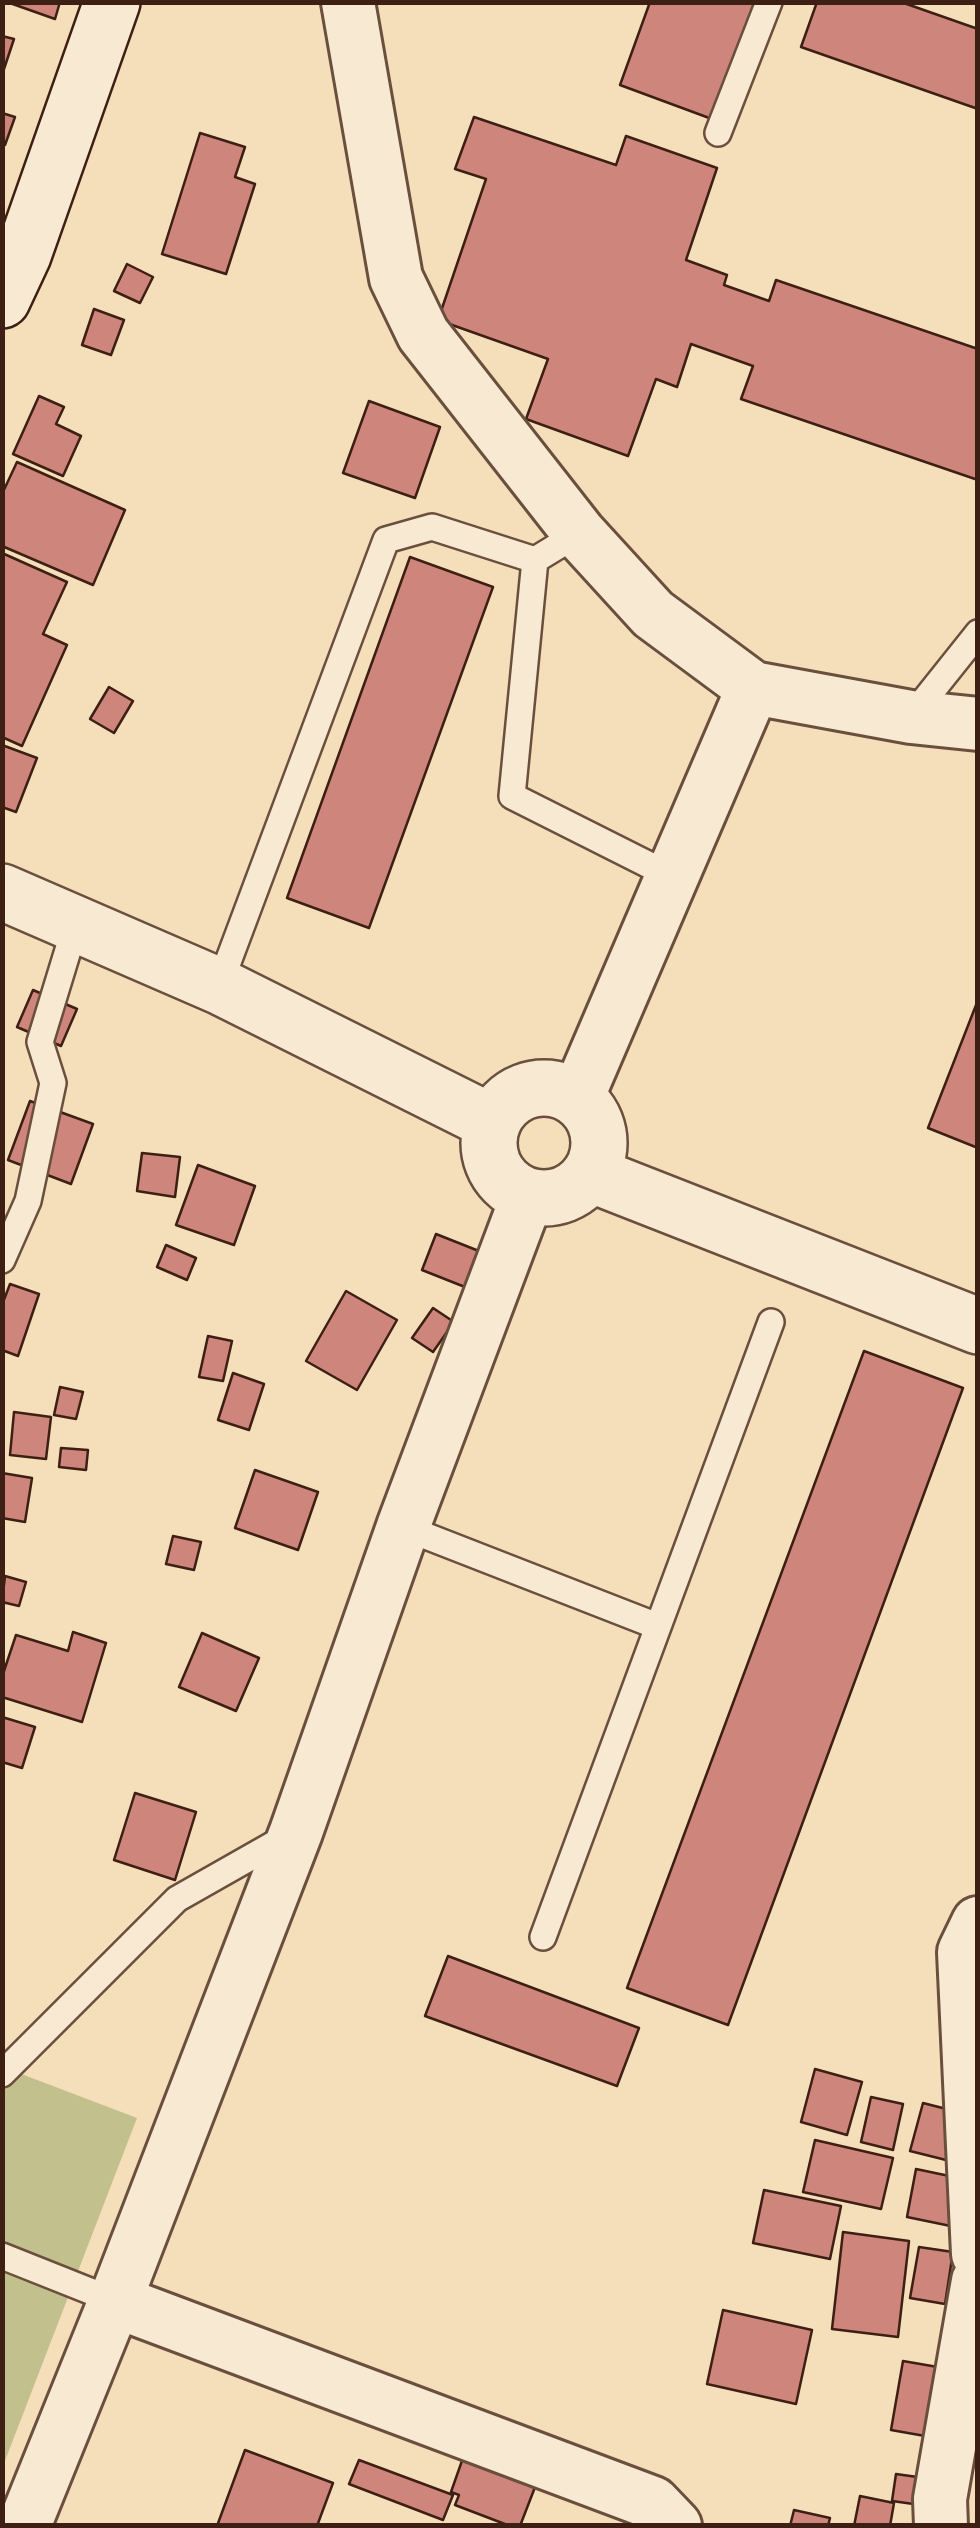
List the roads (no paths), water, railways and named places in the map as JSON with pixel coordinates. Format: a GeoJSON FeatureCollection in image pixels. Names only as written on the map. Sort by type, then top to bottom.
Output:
{"type":"FeatureCollection","features":[{"type":"Feature","properties":{"kind":"street"},"geometry":{"type":"LineString","coordinates":[[9,267],[112,2]]}},
{"type":"Feature","properties":{"kind":"street"},"geometry":{"type":"LineString","coordinates":[[348,2],[396,278],[424,334],[579,533],[653,614],[753,688],[978,724]]}},
{"type":"Feature","properties":{"kind":"street"},"geometry":{"type":"LineString","coordinates":[[577,1098],[753,688]]}},
{"type":"Feature","properties":{"kind":"street"},"geometry":{"type":"LineString","coordinates":[[2,892],[220,986],[493,1123]]}},
{"type":"Feature","properties":{"kind":"street"},"geometry":{"type":"LineString","coordinates":[[558,1089],[577,1098],[592,1114],[599,1134],[598,1155],[590,1174],[562,1195],[528,1195],[512,1187],[491,1158],[489,1140],[493,1123],[504,1106],[528,1091],[558,1089]]}},
{"type":"Feature","properties":{"kind":"street"},"geometry":{"type":"LineString","coordinates":[[590,1174],[978,1326]]}},
{"type":"Feature","properties":{"kind":"street"},"geometry":{"type":"LineString","coordinates":[[24,2526],[296,1832],[403,1527],[528,1195]]}},
{"type":"Feature","properties":{"kind":"street"},"geometry":{"type":"LineString","coordinates":[[978,1922],[964,1952],[978,2254]]}},
{"type":"Feature","properties":{"kind":"street"},"geometry":{"type":"LineString","coordinates":[[941,2526],[940,2499],[978,2281]]}},
{"type":"Feature","properties":{"kind":"street"},"geometry":{"type":"LineString","coordinates":[[115,2301],[653,2502],[675,2526]]}},
{"type":"Feature","properties":{"kind":"lane"},"geometry":{"type":"LineString","coordinates":[[718,133],[770,2]]}},
{"type":"Feature","properties":{"kind":"lane"},"geometry":{"type":"LineString","coordinates":[[220,986],[386,540],[432,527],[535,560],[579,533]]}},
{"type":"Feature","properties":{"kind":"lane"},"geometry":{"type":"LineString","coordinates":[[535,560],[512,796],[673,877]]}},
{"type":"Feature","properties":{"kind":"lane"},"geometry":{"type":"LineString","coordinates":[[911,716],[978,633]]}},
{"type":"Feature","properties":{"kind":"lane"},"geometry":{"type":"LineString","coordinates":[[2,1260],[32,1184],[53,1083],[40,1042],[76,924]]}},
{"type":"Feature","properties":{"kind":"lane"},"geometry":{"type":"LineString","coordinates":[[543,1937],[771,1322]]}},
{"type":"Feature","properties":{"kind":"lane"},"geometry":{"type":"LineString","coordinates":[[403,1527],[657,1626]]}},
{"type":"Feature","properties":{"kind":"lane"},"geometry":{"type":"LineString","coordinates":[[2,2074],[177,1899],[296,1832]]}},
{"type":"Feature","properties":{"kind":"lane"},"geometry":{"type":"LineString","coordinates":[[2,2256],[115,2301]]}}]}
